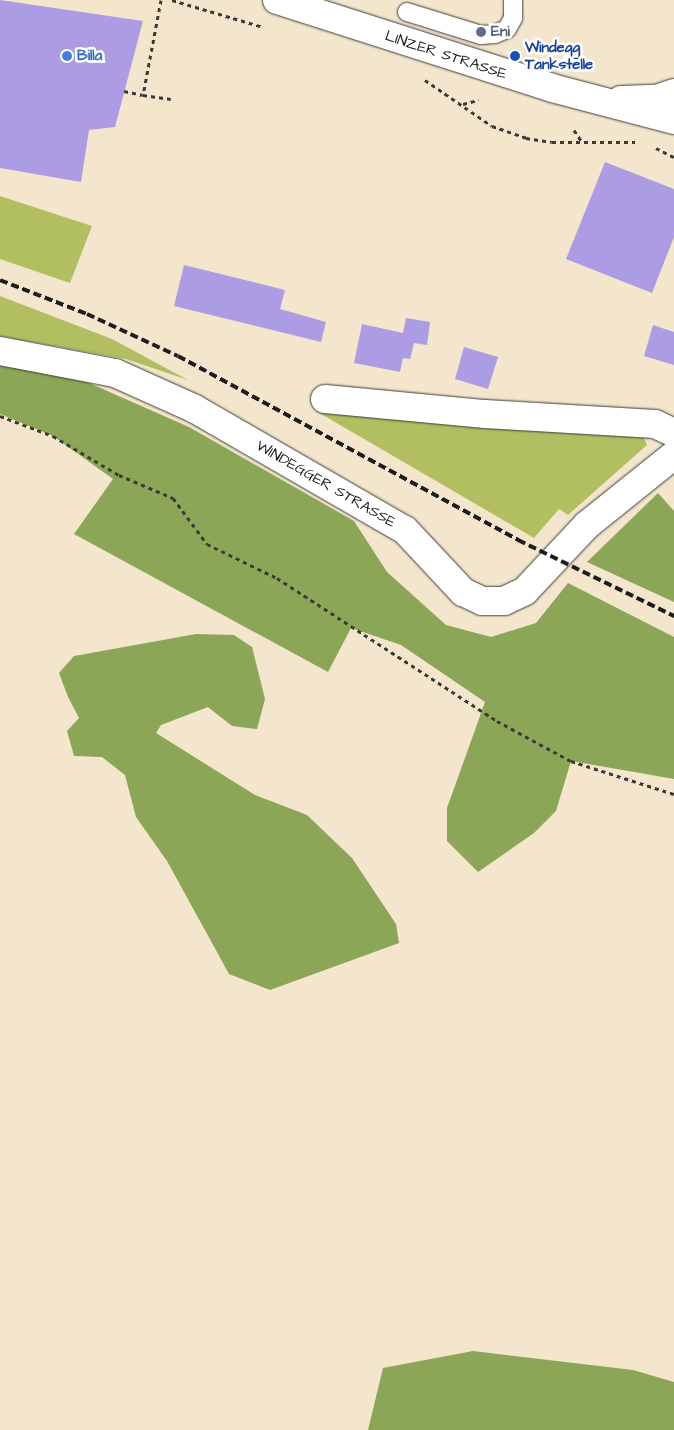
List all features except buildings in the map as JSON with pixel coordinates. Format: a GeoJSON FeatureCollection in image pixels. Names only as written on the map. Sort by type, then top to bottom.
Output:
{"type":"FeatureCollection","features":[{"type":"Feature","properties":{"kind":"street","name":"LINZER STRASSE"},"geometry":{"type":"LineString","coordinates":[[277,0],[598,101],[674,120]]}},
{"type":"Feature","properties":{"kind":"street"},"geometry":{"type":"LineString","coordinates":[[598,101],[656,99],[674,93]]}},
{"type":"Feature","properties":{"kind":"street","name":"WINDEGGER STRASSE"},"geometry":{"type":"LineString","coordinates":[[0,351],[116,373],[195,409],[405,530],[463,592],[482,601],[504,601],[525,591],[588,525],[674,455]]}},
{"type":"Feature","properties":{"kind":"street"},"geometry":{"type":"LineString","coordinates":[[325,399],[485,414],[655,424],[674,433]]}},
{"type":"Feature","properties":{"kind":"lane"},"geometry":{"type":"LineString","coordinates":[[398,39],[404,6],[481,35],[496,34],[507,29],[513,18],[513,0]]}},
{"type":"Feature","properties":{"kind":"path"},"geometry":{"type":"LineString","coordinates":[[143,95],[161,0]]}},
{"type":"Feature","properties":{"kind":"path"},"geometry":{"type":"LineString","coordinates":[[172,0],[267,28]]}},
{"type":"Feature","properties":{"kind":"path"},"geometry":{"type":"LineString","coordinates":[[420,78],[462,104],[492,126],[526,138],[552,142],[639,142]]}},
{"type":"Feature","properties":{"kind":"path"},"geometry":{"type":"LineString","coordinates":[[124,91],[171,99]]}},
{"type":"Feature","properties":{"kind":"path"},"geometry":{"type":"LineString","coordinates":[[462,104],[478,100]]}},
{"type":"Feature","properties":{"kind":"path"},"geometry":{"type":"LineString","coordinates":[[574,130],[582,142]]}},
{"type":"Feature","properties":{"kind":"path"},"geometry":{"type":"LineString","coordinates":[[648,145],[674,157]]}},
{"type":"Feature","properties":{"kind":"path"},"geometry":{"type":"LineString","coordinates":[[0,416],[53,436],[119,475],[174,498],[207,544],[277,578],[497,721],[571,761],[674,794]]}},
{"type":"Feature","properties":{"kind":"green space"},"geometry":{"type":"Polygon","coordinates":[[[0,196],[92,226],[70,283],[0,259],[0,196]]]}},
{"type":"Feature","properties":{"kind":"green space"},"geometry":{"type":"Polygon","coordinates":[[[0,296],[112,339],[188,380],[126,359],[0,336],[0,296]]]}},
{"type":"Feature","properties":{"kind":"green space"},"geometry":{"type":"Polygon","coordinates":[[[0,366],[71,375],[189,427],[354,521],[387,572],[446,625],[491,637],[536,623],[568,583],[674,637],[674,779],[571,761],[556,811],[534,833],[478,872],[447,841],[447,808],[485,702],[401,645],[351,628],[328,672],[74,534],[113,479],[53,436],[0,414],[0,366]]]}},
{"type":"Feature","properties":{"kind":"green space"},"geometry":{"type":"Polygon","coordinates":[[[316,411],[394,419],[631,431],[642,434],[647,445],[568,515],[559,509],[534,538],[316,411]]]}},
{"type":"Feature","properties":{"kind":"green space"},"geometry":{"type":"Polygon","coordinates":[[[658,493],[674,511],[674,602],[587,562],[658,493]]]}},
{"type":"Feature","properties":{"kind":"green space"},"geometry":{"type":"Polygon","coordinates":[[[196,634],[234,635],[252,647],[265,699],[257,729],[232,726],[208,707],[161,725],[156,733],[255,795],[307,815],[352,858],[396,924],[399,943],[270,990],[229,974],[167,861],[136,817],[125,775],[102,757],[74,756],[67,731],[79,718],[68,697],[59,673],[74,656],[196,634]]]}},
{"type":"Feature","properties":{"kind":"green space"},"geometry":{"type":"Polygon","coordinates":[[[473,1351],[633,1370],[674,1382],[674,1430],[368,1430],[383,1368],[473,1351]]]}},
{"type":"Feature","properties":{"kind":"railway"},"geometry":{"type":"LineString","coordinates":[[0,280],[87,314],[178,356],[518,540],[674,616]]}},
{"type":"Feature","properties":{"kind":"place","name":"Eni"},"geometry":{"type":"Point","coordinates":[481,32]}},
{"type":"Feature","properties":{"kind":"place","name":"Billa"},"geometry":{"type":"Point","coordinates":[67,56]}},
{"type":"Feature","properties":{"kind":"place","name":"Windegg Tankstelle"},"geometry":{"type":"Point","coordinates":[515,56]}}]}
